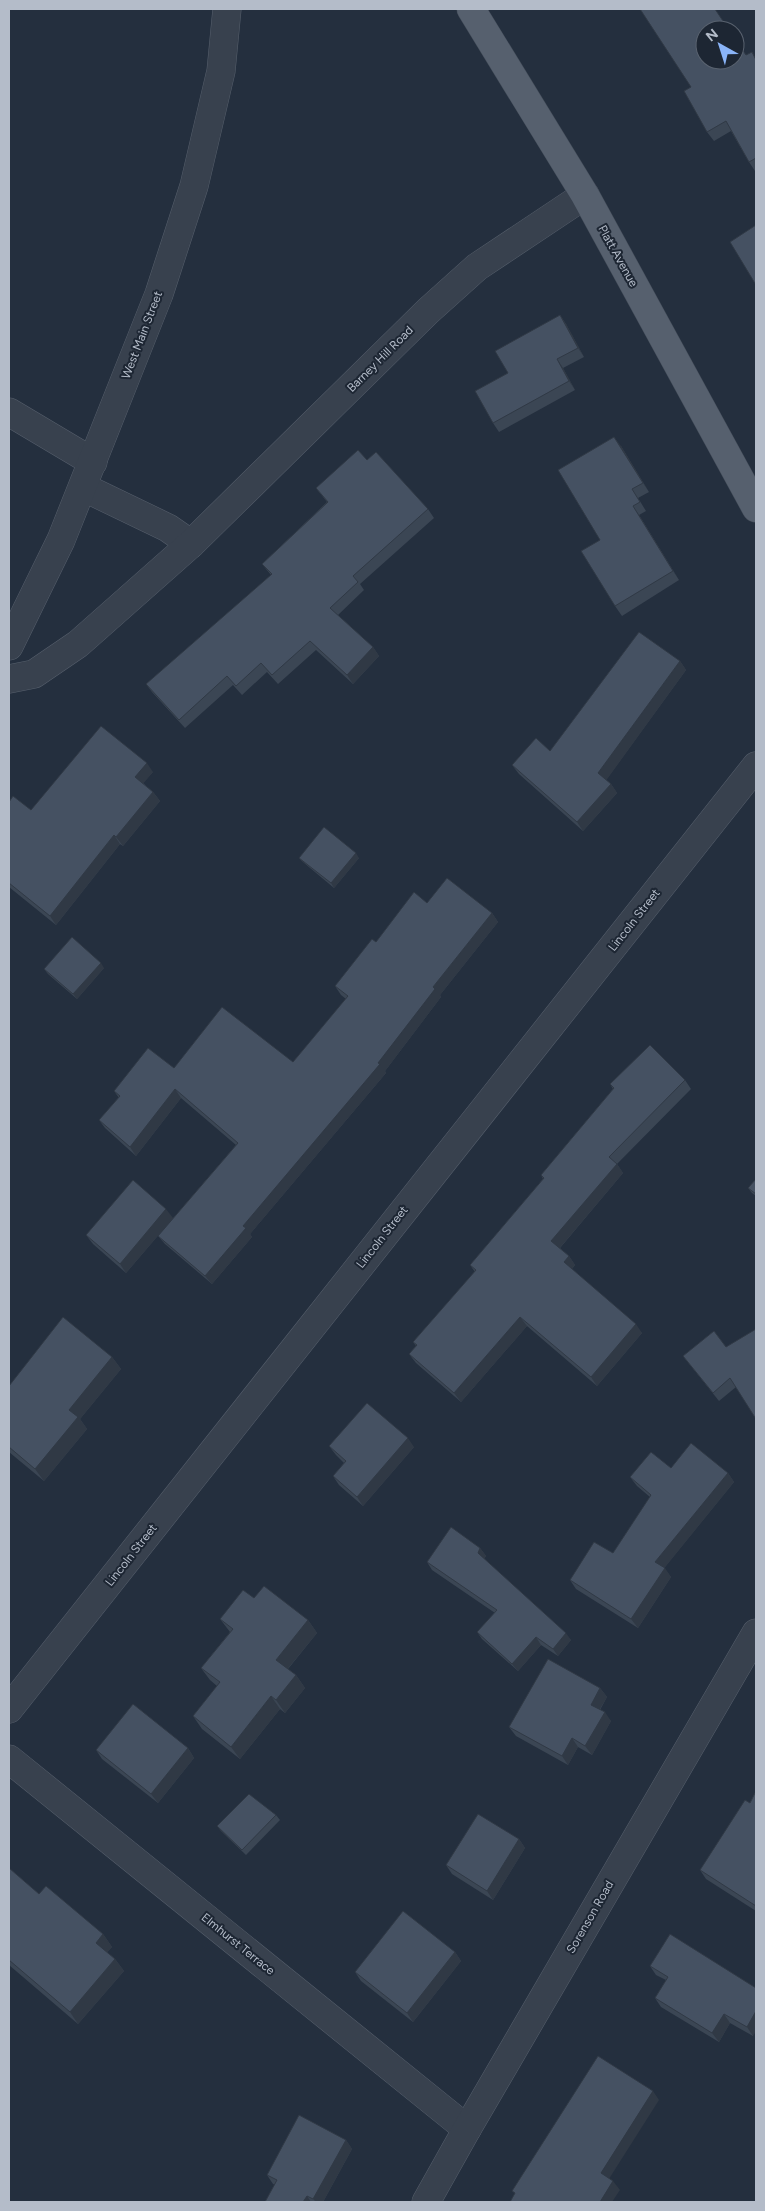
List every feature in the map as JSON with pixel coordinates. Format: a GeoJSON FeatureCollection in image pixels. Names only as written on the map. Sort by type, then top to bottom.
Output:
{"type":"FeatureCollection","features":[{"type":"Feature","properties":{"kind":"main road","name":"Platt Avenue"},"geometry":{"type":"LineString","coordinates":[[471,9],[585,195],[756,508]]}},
{"type":"Feature","properties":{"kind":"street","name":"West Main Street"},"geometry":{"type":"LineString","coordinates":[[9,646],[61,540],[159,294],[194,186],[221,71],[227,9]]}},
{"type":"Feature","properties":{"kind":"street","name":"Barney Hill Road"},"geometry":{"type":"LineString","coordinates":[[9,679],[34,674],[78,644],[191,544],[428,311],[477,267],[585,195]]}},
{"type":"Feature","properties":{"kind":"street"},"geometry":{"type":"LineString","coordinates":[[9,412],[93,462]]}},
{"type":"Feature","properties":{"kind":"street"},"geometry":{"type":"LineString","coordinates":[[83,487],[168,528],[191,544]]}},
{"type":"Feature","properties":{"kind":"street","name":"Lincoln Street"},"geometry":{"type":"LineString","coordinates":[[9,1708],[756,766]]}},
{"type":"Feature","properties":{"kind":"street","name":"Sorenson Road"},"geometry":{"type":"LineString","coordinates":[[426,2202],[467,2128],[756,1633]]}},
{"type":"Feature","properties":{"kind":"street","name":"Elmhurst Terrace"},"geometry":{"type":"LineString","coordinates":[[9,1759],[467,2128]]}},
{"type":"Feature","properties":{"kind":"building"},"geometry":{"type":"Polygon","coordinates":[[[640,9],[715,9],[722,20],[695,20],[695,70],[745,70],[745,54],[746,55],[752,52],[756,60],[756,158],[749,162],[726,121],[707,132],[684,91],[691,87],[640,9]]]}},
{"type":"Feature","properties":{"kind":"building"},"geometry":{"type":"Polygon","coordinates":[[[756,225],[756,285],[730,242],[756,225]]]}},
{"type":"Feature","properties":{"kind":"building"},"geometry":{"type":"Polygon","coordinates":[[[560,315],[578,348],[557,359],[569,381],[493,423],[475,391],[508,373],[495,351],[560,315]]]}},
{"type":"Feature","properties":{"kind":"building"},"geometry":{"type":"Polygon","coordinates":[[[614,437],[643,483],[632,489],[640,502],[633,506],[673,571],[615,606],[581,551],[600,540],[558,470],[614,437]]]}},
{"type":"Feature","properties":{"kind":"building"},"geometry":{"type":"Polygon","coordinates":[[[358,450],[367,460],[376,452],[428,509],[353,576],[358,582],[330,608],[373,647],[347,675],[310,641],[272,675],[261,663],[236,686],[227,676],[179,720],[146,684],[272,574],[262,564],[328,502],[316,488],[358,450]]]}},
{"type":"Feature","properties":{"kind":"building"},"geometry":{"type":"Polygon","coordinates":[[[639,632],[680,661],[598,773],[611,784],[577,822],[512,765],[536,738],[550,751],[639,632]]]}},
{"type":"Feature","properties":{"kind":"building"},"geometry":{"type":"Polygon","coordinates":[[[101,726],[147,763],[135,777],[153,792],[116,837],[114,835],[50,916],[9,883],[9,802],[13,796],[31,810],[101,726]]]}},
{"type":"Feature","properties":{"kind":"building"},"geometry":{"type":"Polygon","coordinates":[[[324,827],[356,853],[331,883],[299,858],[324,827]]]}},
{"type":"Feature","properties":{"kind":"building"},"geometry":{"type":"Polygon","coordinates":[[[447,878],[492,913],[433,987],[435,989],[378,1063],[380,1064],[243,1226],[246,1228],[205,1276],[158,1236],[238,1143],[175,1089],[130,1147],[99,1120],[120,1096],[114,1091],[148,1048],[174,1068],[222,1007],[293,1062],[348,996],[335,986],[372,939],[376,942],[414,892],[427,903],[447,878]]]}},
{"type":"Feature","properties":{"kind":"building"},"geometry":{"type":"Polygon","coordinates":[[[72,937],[101,963],[73,994],[44,969],[72,937]]]}},
{"type":"Feature","properties":{"kind":"building"},"geometry":{"type":"Polygon","coordinates":[[[650,1045],[685,1080],[609,1157],[617,1164],[551,1241],[569,1256],[564,1262],[636,1324],[591,1377],[520,1317],[454,1393],[409,1354],[417,1345],[413,1342],[476,1270],[470,1265],[544,1178],[541,1175],[614,1088],[610,1084],[650,1045]]]}},
{"type":"Feature","properties":{"kind":"building"},"geometry":{"type":"Polygon","coordinates":[[[756,1179],[756,1194],[748,1188],[756,1179]]]}},
{"type":"Feature","properties":{"kind":"building"},"geometry":{"type":"Polygon","coordinates":[[[133,1180],[166,1209],[120,1264],[86,1235],[133,1180]]]}},
{"type":"Feature","properties":{"kind":"building"},"geometry":{"type":"Polygon","coordinates":[[[63,1317],[112,1357],[69,1410],[78,1417],[35,1469],[9,1447],[9,1386],[63,1317]]]}},
{"type":"Feature","properties":{"kind":"building"},"geometry":{"type":"Polygon","coordinates":[[[756,1329],[756,1419],[730,1378],[713,1393],[683,1356],[714,1331],[726,1347],[756,1329]]]}},
{"type":"Feature","properties":{"kind":"building"},"geometry":{"type":"Polygon","coordinates":[[[367,1403],[408,1438],[357,1497],[333,1476],[346,1461],[329,1446],[367,1403]]]}},
{"type":"Feature","properties":{"kind":"building"},"geometry":{"type":"Polygon","coordinates":[[[691,1443],[728,1473],[655,1562],[665,1568],[631,1619],[570,1580],[594,1542],[613,1553],[651,1495],[630,1477],[651,1452],[671,1468],[691,1443]]]}},
{"type":"Feature","properties":{"kind":"building"},"geometry":{"type":"Polygon","coordinates":[[[451,1527],[480,1548],[478,1553],[566,1633],[553,1649],[536,1637],[512,1664],[477,1632],[497,1610],[427,1562],[451,1527]]]}},
{"type":"Feature","properties":{"kind":"building"},"geometry":{"type":"Polygon","coordinates":[[[264,1586],[308,1620],[276,1660],[296,1675],[276,1700],[271,1696],[231,1747],[193,1716],[220,1682],[201,1668],[233,1629],[220,1619],[243,1590],[254,1598],[264,1586]]]}},
{"type":"Feature","properties":{"kind":"building"},"geometry":{"type":"Polygon","coordinates":[[[548,1659],[600,1688],[591,1705],[605,1712],[585,1746],[572,1738],[562,1756],[509,1727],[548,1659]]]}},
{"type":"Feature","properties":{"kind":"building"},"geometry":{"type":"Polygon","coordinates":[[[133,1704],[188,1748],[151,1794],[96,1750],[133,1704]]]}},
{"type":"Feature","properties":{"kind":"building"},"geometry":{"type":"Polygon","coordinates":[[[756,1791],[756,1906],[700,1870],[745,1800],[750,1803],[756,1791]]]}},
{"type":"Feature","properties":{"kind":"building"},"geometry":{"type":"Polygon","coordinates":[[[249,1794],[276,1815],[242,1850],[217,1826],[249,1794]]]}},
{"type":"Feature","properties":{"kind":"building"},"geometry":{"type":"Polygon","coordinates":[[[478,1814],[519,1839],[487,1891],[446,1865],[478,1814]]]}},
{"type":"Feature","properties":{"kind":"building"},"geometry":{"type":"Polygon","coordinates":[[[9,1868],[39,1894],[46,1886],[103,1934],[96,1943],[115,1959],[70,2012],[9,1960],[9,1868]]]}},
{"type":"Feature","properties":{"kind":"building"},"geometry":{"type":"Polygon","coordinates":[[[403,1911],[455,1952],[407,2013],[355,1972],[403,1911]]]}},
{"type":"Feature","properties":{"kind":"building"},"geometry":{"type":"Polygon","coordinates":[[[670,1934],[756,1988],[756,2011],[747,2027],[724,2014],[712,2033],[655,1998],[668,1977],[650,1966],[670,1934]]]}},
{"type":"Feature","properties":{"kind":"building"},"geometry":{"type":"Polygon","coordinates":[[[598,2056],[653,2091],[601,2173],[613,2181],[600,2202],[510,2202],[515,2193],[512,2191],[598,2056]]]}},
{"type":"Feature","properties":{"kind":"building"},"geometry":{"type":"Polygon","coordinates":[[[299,2115],[346,2140],[313,2199],[307,2196],[303,2202],[265,2202],[277,2180],[267,2175],[299,2115]]]}}]}
